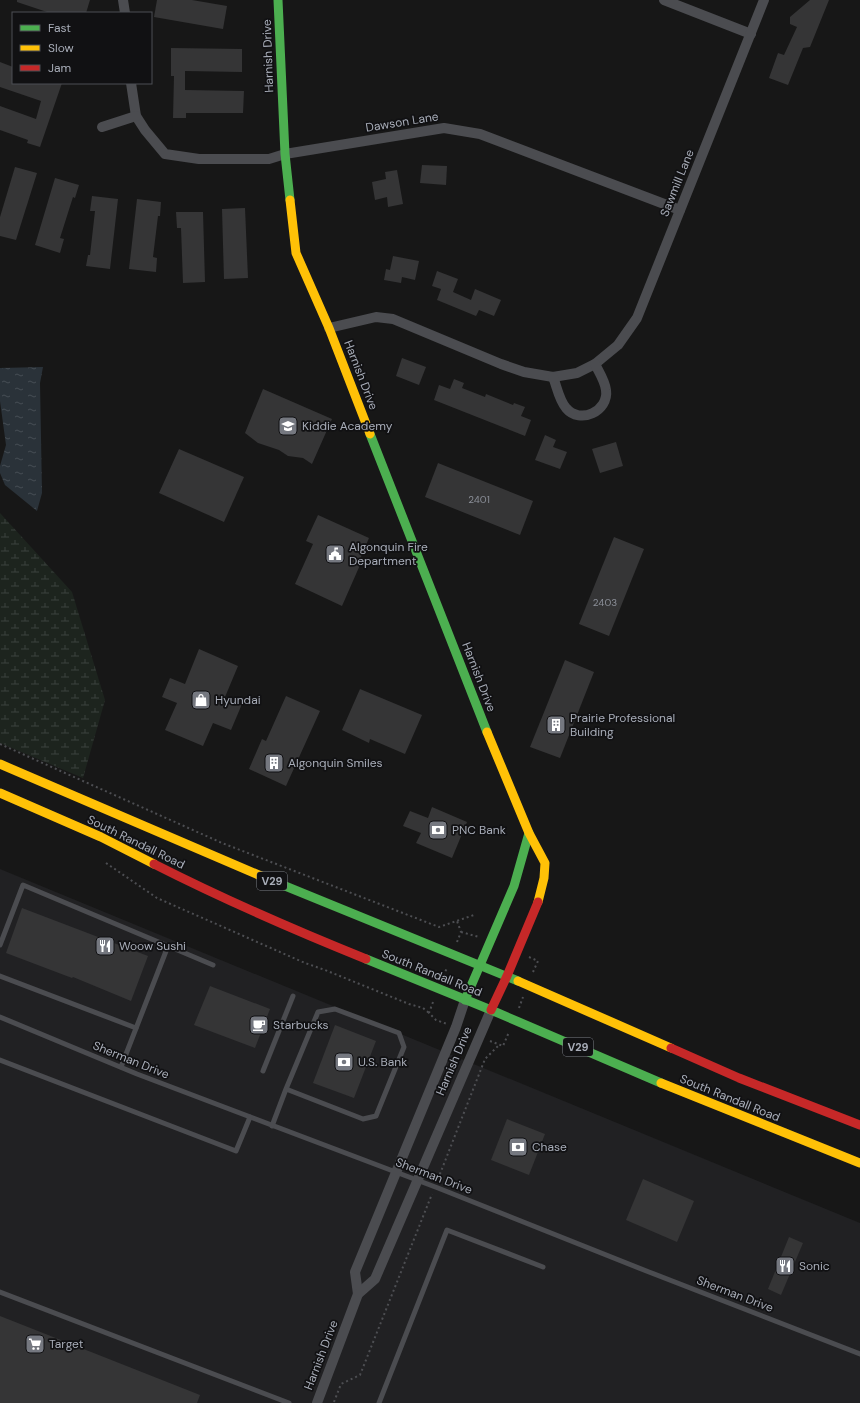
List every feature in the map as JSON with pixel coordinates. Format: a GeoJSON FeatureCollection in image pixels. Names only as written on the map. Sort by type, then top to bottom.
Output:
{"type":"FeatureCollection","features":[{"type":"Feature","properties":{"kind":"main road","name":"Harnish Drive"},"geometry":{"type":"LineString","coordinates":[[278,0],[285,154],[296,254],[329,328],[482,720],[529,833],[545,863],[544,878],[540,896],[507,976],[491,1010]]}},
{"type":"Feature","properties":{"kind":"main road","name":"South Randall Road"},"geometry":{"type":"LineString","coordinates":[[0,764],[240,868],[507,976],[739,1078],[860,1125]]}},
{"type":"Feature","properties":{"kind":"main road","name":"South Randall Road"},"geometry":{"type":"LineString","coordinates":[[0,792],[101,837],[196,885],[300,933],[491,1010],[690,1096],[860,1162]]}},
{"type":"Feature","properties":{"kind":"main road","name":"Harnish Drive"},"geometry":{"type":"LineString","coordinates":[[466,1000],[514,886],[529,833]]}},
{"type":"Feature","properties":{"kind":"street"},"geometry":{"type":"LineString","coordinates":[[123,0],[125,12]]}},
{"type":"Feature","properties":{"kind":"street"},"geometry":{"type":"LineString","coordinates":[[664,0],[751,34]]}},
{"type":"Feature","properties":{"kind":"street","name":"Sawmill Lane"},"geometry":{"type":"LineString","coordinates":[[329,328],[376,317],[393,319],[501,364],[524,372],[553,377],[577,372],[596,364],[618,345],[637,318],[764,0]]}},
{"type":"Feature","properties":{"kind":"street","name":"Dawson Lane"},"geometry":{"type":"LineString","coordinates":[[131,84],[136,116],[145,130],[165,154],[198,159],[269,160],[285,154],[444,128],[480,134],[680,210]]}},
{"type":"Feature","properties":{"kind":"street"},"geometry":{"type":"LineString","coordinates":[[102,127],[136,116]]}},
{"type":"Feature","properties":{"kind":"street"},"geometry":{"type":"LineString","coordinates":[[553,377],[562,403],[567,410],[582,416],[590,415],[597,411],[606,398],[604,382],[596,364]]}},
{"type":"Feature","properties":{"kind":"street","name":"Harnish Drive"},"geometry":{"type":"LineString","coordinates":[[358,1294],[355,1272],[466,1000]]}},
{"type":"Feature","properties":{"kind":"street","name":"Harnish Drive"},"geometry":{"type":"LineString","coordinates":[[317,1403],[358,1294],[375,1279],[491,1010]]}},
{"type":"Feature","properties":{"kind":"lane"},"geometry":{"type":"LineString","coordinates":[[0,945],[23,885],[213,965]]}},
{"type":"Feature","properties":{"kind":"lane"},"geometry":{"type":"LineString","coordinates":[[121,1067],[168,946]]}},
{"type":"Feature","properties":{"kind":"lane"},"geometry":{"type":"LineString","coordinates":[[0,976],[136,1028]]}},
{"type":"Feature","properties":{"kind":"lane"},"geometry":{"type":"LineString","coordinates":[[263,1071],[293,996]]}},
{"type":"Feature","properties":{"kind":"lane"},"geometry":{"type":"LineString","coordinates":[[272,1126],[286,1089],[318,1012],[335,1009],[399,1033],[404,1047],[376,1116],[363,1119],[286,1089]]}},
{"type":"Feature","properties":{"kind":"lane","name":"Sherman Drive"},"geometry":{"type":"LineString","coordinates":[[0,1017],[121,1067],[272,1126],[417,1180],[860,1354]]}},
{"type":"Feature","properties":{"kind":"lane"},"geometry":{"type":"LineString","coordinates":[[0,1060],[236,1151],[250,1117]]}},
{"type":"Feature","properties":{"kind":"lane"},"geometry":{"type":"LineString","coordinates":[[379,1403],[447,1230],[543,1267]]}},
{"type":"Feature","properties":{"kind":"lane"},"geometry":{"type":"LineString","coordinates":[[0,1292],[289,1403]]}},
{"type":"Feature","properties":{"kind":"path"},"geometry":{"type":"LineString","coordinates":[[0,744],[222,843],[439,927],[474,915]]}},
{"type":"Feature","properties":{"kind":"path"},"geometry":{"type":"LineString","coordinates":[[106,863],[157,898],[305,963],[409,1004],[423,1008],[429,1013]]}},
{"type":"Feature","properties":{"kind":"path"},"geometry":{"type":"LineString","coordinates":[[457,921],[461,932]]}},
{"type":"Feature","properties":{"kind":"path"},"geometry":{"type":"LineString","coordinates":[[334,1402],[341,1384],[360,1375],[485,1058],[499,1045]]}},
{"type":"Feature","properties":{"kind":"shaded area"},"geometry":{"type":"Polygon","coordinates":[[[0,869],[860,1223],[860,1403],[0,1403],[0,869]]]}},
{"type":"Feature","properties":{"kind":"green space"},"geometry":{"type":"Polygon","coordinates":[[[0,513],[72,592],[105,700],[83,778],[0,743],[0,513]]]}},
{"type":"Feature","properties":{"kind":"water"},"geometry":{"type":"Polygon","coordinates":[[[43,367],[40,383],[42,493],[37,511],[5,485],[0,473],[0,466],[6,445],[0,401],[0,368],[43,367]]]}},
{"type":"Feature","properties":{"kind":"building"},"geometry":{"type":"Polygon","coordinates":[[[17,0],[90,0],[86,12],[47,12],[17,2],[17,0]]]}},
{"type":"Feature","properties":{"kind":"building"},"geometry":{"type":"Polygon","coordinates":[[[157,0],[192,0],[227,6],[223,29],[154,17],[157,0]]]}},
{"type":"Feature","properties":{"kind":"building"},"geometry":{"type":"Polygon","coordinates":[[[810,0],[829,0],[810,47],[803,48],[788,85],[769,78],[778,53],[784,55],[797,27],[790,24],[790,17],[810,0]]]}},
{"type":"Feature","properties":{"kind":"building"},"geometry":{"type":"Polygon","coordinates":[[[171,48],[242,49],[242,72],[185,71],[185,90],[244,91],[243,113],[186,113],[186,118],[173,118],[174,76],[171,76],[171,48]]]}},
{"type":"Feature","properties":{"kind":"building"},"geometry":{"type":"Polygon","coordinates":[[[0,62],[12,67],[12,84],[62,84],[40,147],[27,143],[28,140],[0,130],[0,106],[36,119],[41,101],[0,87],[0,62]]]}},
{"type":"Feature","properties":{"kind":"building"},"geometry":{"type":"Polygon","coordinates":[[[422,165],[447,166],[446,185],[420,183],[422,165]]]}},
{"type":"Feature","properties":{"kind":"building"},"geometry":{"type":"Polygon","coordinates":[[[15,167],[37,173],[16,240],[0,236],[0,217],[15,167]]]}},
{"type":"Feature","properties":{"kind":"building"},"geometry":{"type":"Polygon","coordinates":[[[397,170],[403,204],[388,207],[387,197],[375,200],[372,182],[386,179],[385,172],[397,170]]]}},
{"type":"Feature","properties":{"kind":"building"},"geometry":{"type":"Polygon","coordinates":[[[55,178],[79,185],[75,198],[73,197],[60,238],[64,239],[60,253],[35,245],[55,178]]]}},
{"type":"Feature","properties":{"kind":"building"},"geometry":{"type":"Polygon","coordinates":[[[92,196],[118,199],[110,269],[86,266],[88,255],[90,255],[95,211],[90,211],[92,196]]]}},
{"type":"Feature","properties":{"kind":"building"},"geometry":{"type":"Polygon","coordinates":[[[137,199],[161,202],[153,257],[157,258],[156,272],[129,269],[137,199]]]}},
{"type":"Feature","properties":{"kind":"building"},"geometry":{"type":"Polygon","coordinates":[[[245,208],[248,278],[224,279],[222,209],[245,208]]]}},
{"type":"Feature","properties":{"kind":"building"},"geometry":{"type":"Polygon","coordinates":[[[176,212],[203,212],[205,282],[183,283],[181,228],[177,228],[176,212]]]}},
{"type":"Feature","properties":{"kind":"building"},"geometry":{"type":"Polygon","coordinates":[[[393,256],[419,261],[415,280],[402,277],[401,283],[384,280],[386,269],[390,270],[393,256]]]}},
{"type":"Feature","properties":{"kind":"building"},"geometry":{"type":"Polygon","coordinates":[[[437,271],[458,279],[453,292],[471,300],[475,289],[501,300],[494,316],[479,310],[476,316],[437,300],[441,289],[432,286],[437,271]]]}},
{"type":"Feature","properties":{"kind":"building"},"geometry":{"type":"Polygon","coordinates":[[[402,358],[426,367],[419,385],[396,376],[402,358]]]}},
{"type":"Feature","properties":{"kind":"building"},"geometry":{"type":"Polygon","coordinates":[[[454,379],[464,383],[462,388],[485,397],[486,394],[513,405],[514,403],[525,407],[521,416],[531,420],[525,436],[434,400],[439,385],[450,389],[454,379]]]}},
{"type":"Feature","properties":{"kind":"building","name":"Kiddie Academy"},"geometry":{"type":"Polygon","coordinates":[[[263,389],[332,419],[312,464],[303,458],[288,456],[279,450],[258,443],[245,433],[263,389]]]}},
{"type":"Feature","properties":{"kind":"building"},"geometry":{"type":"Polygon","coordinates":[[[545,435],[556,440],[553,447],[567,452],[560,469],[535,460],[545,435]]]}},
{"type":"Feature","properties":{"kind":"building"},"geometry":{"type":"Polygon","coordinates":[[[616,442],[623,466],[600,473],[592,449],[616,442]]]}},
{"type":"Feature","properties":{"kind":"building"},"geometry":{"type":"Polygon","coordinates":[[[179,449],[244,477],[224,522],[159,493],[179,449]]]}},
{"type":"Feature","properties":{"kind":"building"},"geometry":{"type":"Polygon","coordinates":[[[438,463],[533,501],[520,535],[425,497],[438,463]]]}},
{"type":"Feature","properties":{"kind":"building","name":"Algonquin Fire Department"},"geometry":{"type":"Polygon","coordinates":[[[318,515],[369,538],[358,564],[360,565],[342,606],[295,584],[313,544],[306,541],[318,515]]]}},
{"type":"Feature","properties":{"kind":"building"},"geometry":{"type":"Polygon","coordinates":[[[614,537],[644,549],[609,636],[579,624],[614,537]]]}},
{"type":"Feature","properties":{"kind":"building","name":"Hyundai"},"geometry":{"type":"Polygon","coordinates":[[[199,649],[238,666],[225,697],[242,704],[231,730],[213,723],[203,746],[165,730],[177,703],[162,697],[170,678],[185,684],[199,649]]]}},
{"type":"Feature","properties":{"kind":"building","name":"Prairie Professional Building"},"geometry":{"type":"Polygon","coordinates":[[[565,660],[594,672],[560,758],[530,747],[565,660]]]}},
{"type":"Feature","properties":{"kind":"building"},"geometry":{"type":"Polygon","coordinates":[[[360,689],[422,715],[405,754],[370,739],[369,743],[342,730],[360,689]]]}},
{"type":"Feature","properties":{"kind":"building"},"geometry":{"type":"Polygon","coordinates":[[[286,696],[320,711],[286,786],[249,769],[262,739],[266,741],[286,696]]]}},
{"type":"Feature","properties":{"kind":"building","name":"PNC Bank"},"geometry":{"type":"Polygon","coordinates":[[[432,807],[467,822],[452,858],[416,843],[421,833],[403,826],[410,811],[428,818],[432,807]]]}},
{"type":"Feature","properties":{"kind":"building"},"geometry":{"type":"Polygon","coordinates":[[[22,908],[148,956],[131,1001],[73,977],[72,978],[6,953],[22,908]]]}},
{"type":"Feature","properties":{"kind":"building"},"geometry":{"type":"Polygon","coordinates":[[[210,986],[270,1009],[255,1048],[194,1025],[210,986]]]}},
{"type":"Feature","properties":{"kind":"building","name":"U.S. Bank"},"geometry":{"type":"Polygon","coordinates":[[[335,1025],[376,1041],[354,1098],[313,1083],[335,1025]]]}},
{"type":"Feature","properties":{"kind":"building","name":"Chase"},"geometry":{"type":"Polygon","coordinates":[[[507,1119],[545,1134],[529,1175],[491,1160],[507,1119]]]}},
{"type":"Feature","properties":{"kind":"building"},"geometry":{"type":"Polygon","coordinates":[[[643,1179],[694,1201],[677,1242],[626,1220],[643,1179]]]}},
{"type":"Feature","properties":{"kind":"building","name":"Sonic"},"geometry":{"type":"Polygon","coordinates":[[[789,1237],[803,1243],[781,1295],[768,1289],[789,1237]]]}},
{"type":"Feature","properties":{"kind":"building","name":"Target"},"geometry":{"type":"Polygon","coordinates":[[[0,1316],[200,1395],[197,1403],[0,1403],[0,1316]]]}},
{"type":"Feature","properties":{"kind":"traffic: fast"},"geometry":{"type":"LineString","coordinates":[[278,0],[285,154],[290,200]]}},
{"type":"Feature","properties":{"kind":"traffic: fast"},"geometry":{"type":"LineString","coordinates":[[370,434],[487,732]]}},
{"type":"Feature","properties":{"kind":"traffic: fast"},"geometry":{"type":"LineString","coordinates":[[465,1000],[514,886],[529,833]]}},
{"type":"Feature","properties":{"kind":"traffic: fast"},"geometry":{"type":"LineString","coordinates":[[268,879],[518,981]]}},
{"type":"Feature","properties":{"kind":"traffic: fast"},"geometry":{"type":"LineString","coordinates":[[366,959],[491,1010],[661,1083]]}},
{"type":"Feature","properties":{"kind":"traffic: slow"},"geometry":{"type":"LineString","coordinates":[[290,200],[296,253],[329,328],[370,434]]}},
{"type":"Feature","properties":{"kind":"traffic: slow"},"geometry":{"type":"LineString","coordinates":[[487,732],[529,833],[545,863],[544,878],[538,902]]}},
{"type":"Feature","properties":{"kind":"traffic: slow"},"geometry":{"type":"LineString","coordinates":[[0,764],[268,879]]}},
{"type":"Feature","properties":{"kind":"traffic: slow"},"geometry":{"type":"LineString","coordinates":[[0,793],[101,837],[154,864]]}},
{"type":"Feature","properties":{"kind":"traffic: slow"},"geometry":{"type":"LineString","coordinates":[[518,981],[671,1048]]}},
{"type":"Feature","properties":{"kind":"traffic: slow"},"geometry":{"type":"LineString","coordinates":[[661,1083],[860,1163]]}},
{"type":"Feature","properties":{"kind":"traffic: jam"},"geometry":{"type":"LineString","coordinates":[[154,864],[259,914],[366,959]]}},
{"type":"Feature","properties":{"kind":"traffic: jam"},"geometry":{"type":"LineString","coordinates":[[491,1010],[538,902]]}},
{"type":"Feature","properties":{"kind":"traffic: jam"},"geometry":{"type":"LineString","coordinates":[[671,1048],[739,1078],[860,1125]]}},
{"type":"Feature","properties":{"kind":"place","name":"Kiddie Academy"},"geometry":{"type":"Point","coordinates":[288,426]}},
{"type":"Feature","properties":{"kind":"place","name":"Algonquin Fire Department"},"geometry":{"type":"Point","coordinates":[335,554]}},
{"type":"Feature","properties":{"kind":"place","name":"Hyundai"},"geometry":{"type":"Point","coordinates":[201,700]}},
{"type":"Feature","properties":{"kind":"place","name":"Prairie Professional Building"},"geometry":{"type":"Point","coordinates":[556,725]}},
{"type":"Feature","properties":{"kind":"place","name":"Algonquin Smiles"},"geometry":{"type":"Point","coordinates":[274,763]}},
{"type":"Feature","properties":{"kind":"place","name":"PNC Bank"},"geometry":{"type":"Point","coordinates":[438,830]}},
{"type":"Feature","properties":{"kind":"place","name":"Woow Sushi"},"geometry":{"type":"Point","coordinates":[105,946]}},
{"type":"Feature","properties":{"kind":"place","name":"Starbucks"},"geometry":{"type":"Point","coordinates":[259,1025]}},
{"type":"Feature","properties":{"kind":"place","name":"U.S. Bank"},"geometry":{"type":"Point","coordinates":[344,1062]}},
{"type":"Feature","properties":{"kind":"place","name":"Chase"},"geometry":{"type":"Point","coordinates":[518,1147]}},
{"type":"Feature","properties":{"kind":"place","name":"Sonic"},"geometry":{"type":"Point","coordinates":[785,1266]}},
{"type":"Feature","properties":{"kind":"place","name":"Target"},"geometry":{"type":"Point","coordinates":[35,1344]}}]}
